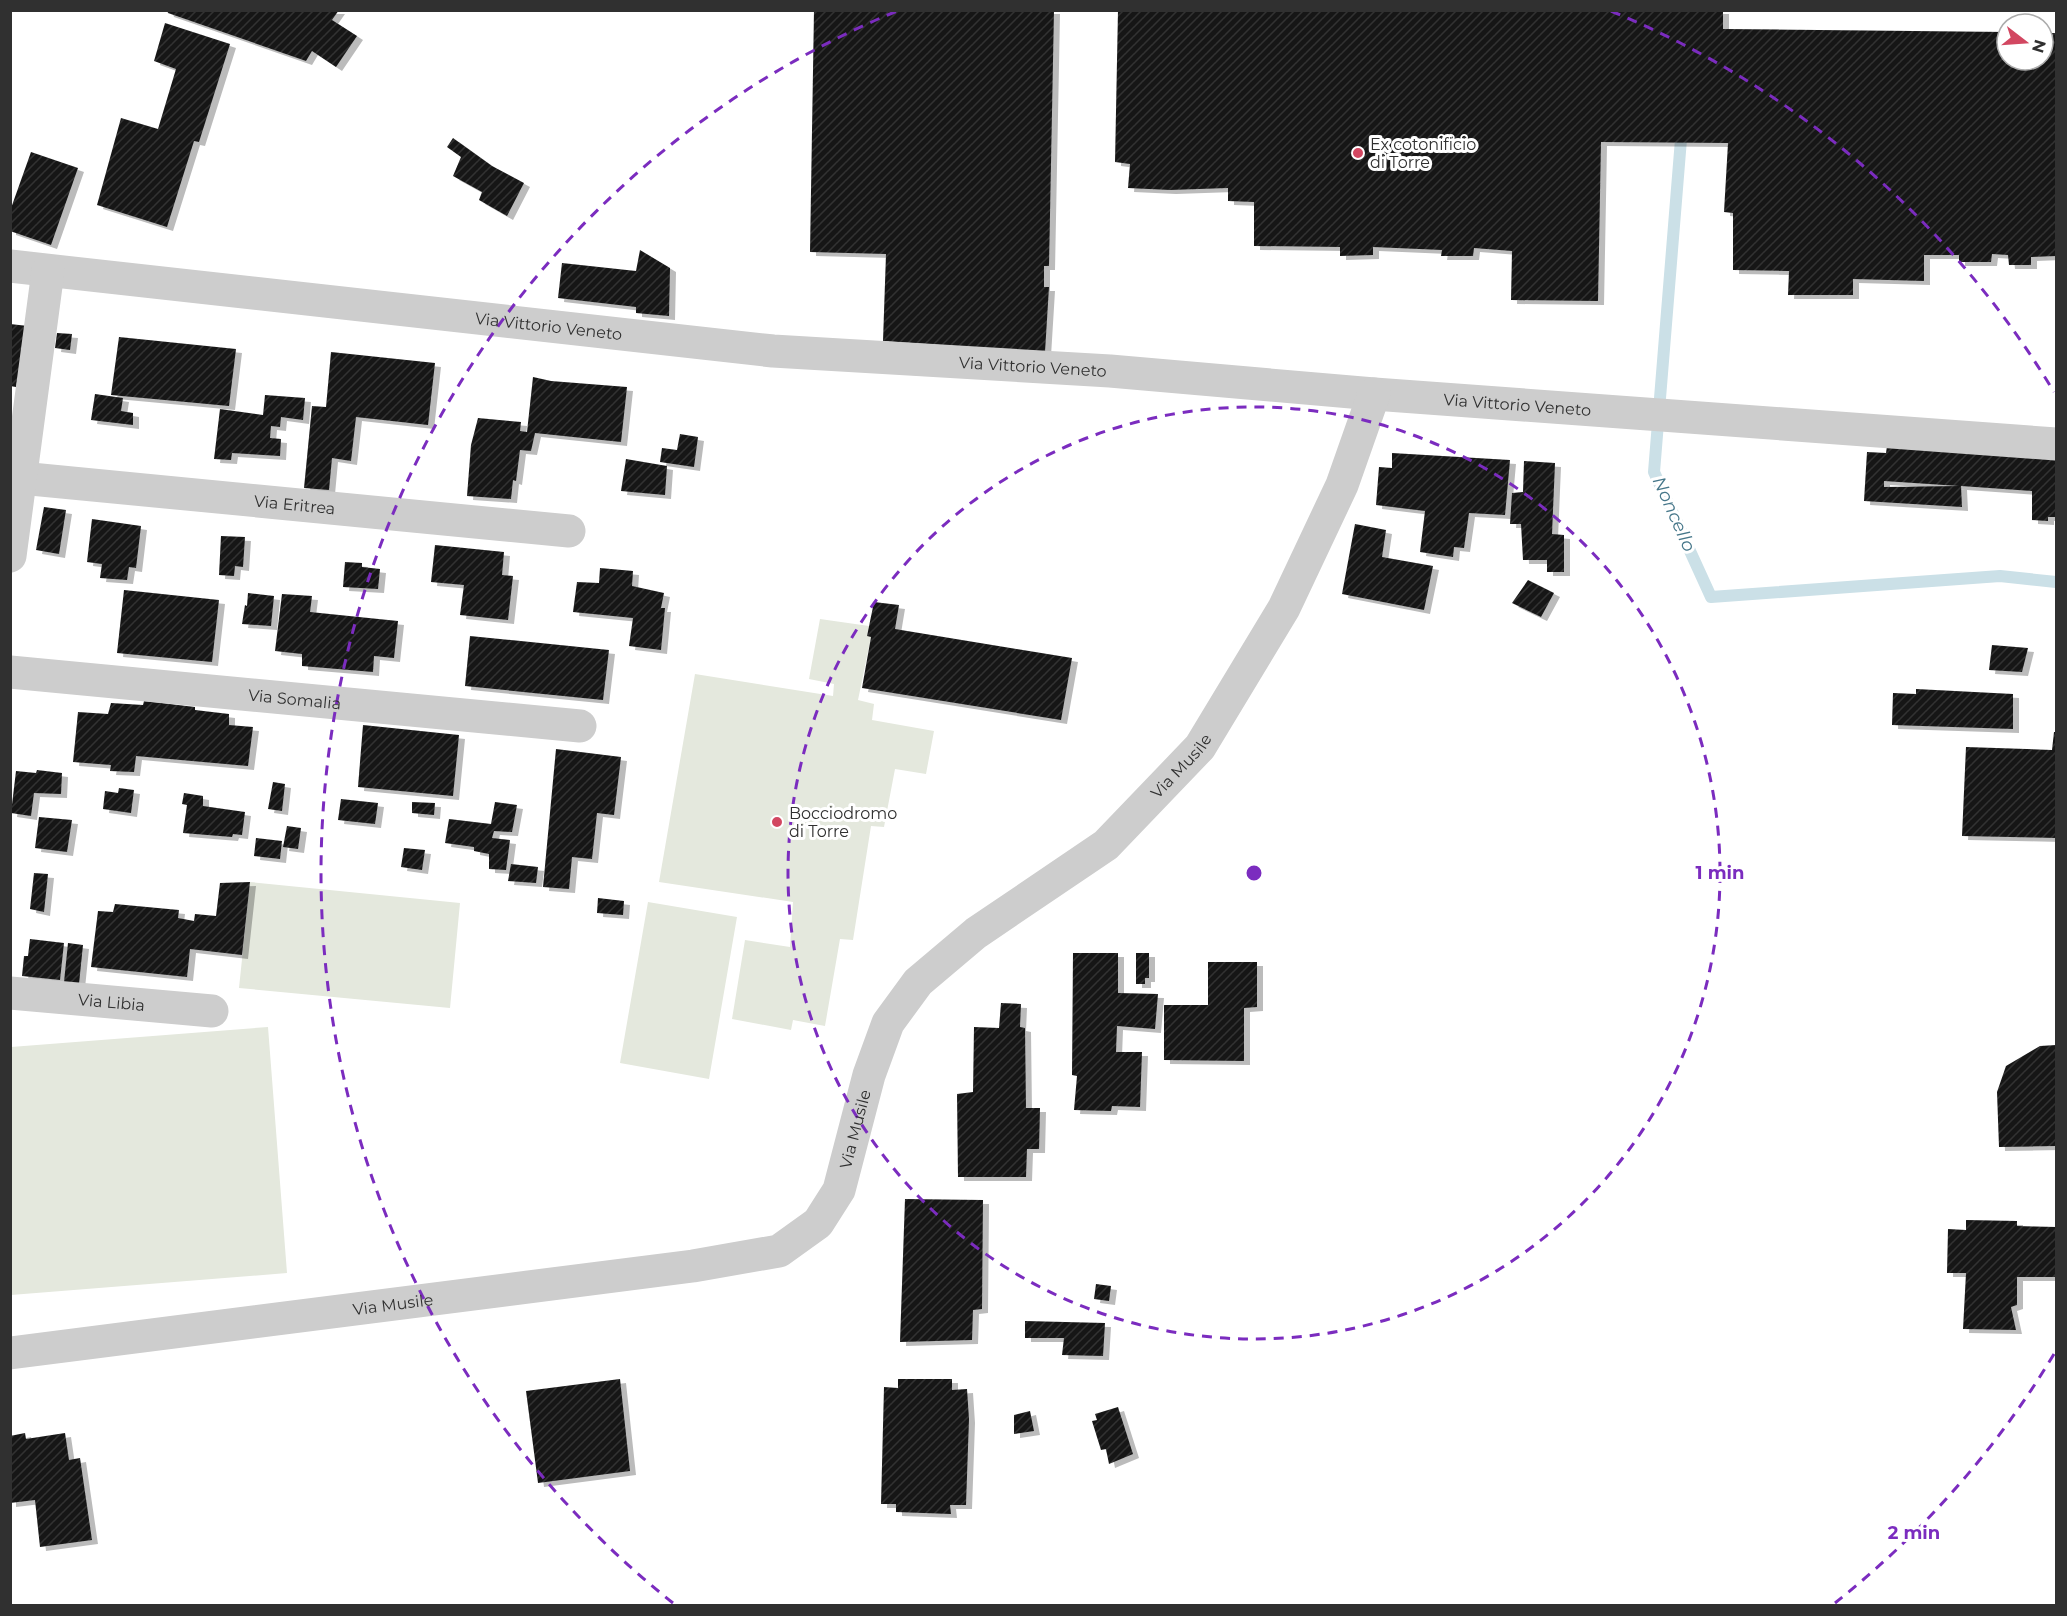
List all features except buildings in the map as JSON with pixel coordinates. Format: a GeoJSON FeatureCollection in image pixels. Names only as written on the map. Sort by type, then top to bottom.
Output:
{"type":"FeatureCollection","features":[{"type":"Feature","properties":{"kind":"street","name":"Via Vittorio Veneto"},"geometry":{"type":"LineString","coordinates":[[10,266],[773,351],[1110,371],[1374,394],[2056,444]]}},
{"type":"Feature","properties":{"kind":"street"},"geometry":{"type":"LineString","coordinates":[[10,556],[15,478],[48,270]]}},
{"type":"Feature","properties":{"kind":"street","name":"Via Musile"},"geometry":{"type":"LineString","coordinates":[[10,1353],[693,1266],[779,1251],[818,1224],[838,1190],[869,1075],[888,1023],[918,982],[976,933],[1106,845],[1200,747],[1284,608],[1342,485],[1374,394]]}},
{"type":"Feature","properties":{"kind":"street","name":"Via Eritrea"},"geometry":{"type":"LineString","coordinates":[[15,478],[569,531]]}},
{"type":"Feature","properties":{"kind":"street","name":"Via Somalia"},"geometry":{"type":"LineString","coordinates":[[10,672],[580,726]]}},
{"type":"Feature","properties":{"kind":"street","name":"Via Libia"},"geometry":{"type":"LineString","coordinates":[[10,993],[212,1011]]}},
{"type":"Feature","properties":{"kind":"shaded area","name":"Bocciodromo di Torre"},"geometry":{"type":"Polygon","coordinates":[[[820,619],[869,626],[867,635],[871,637],[858,700],[874,704],[872,720],[934,731],[926,774],[895,769],[884,827],[871,826],[853,940],[840,939],[825,1026],[793,1020],[791,1030],[732,1019],[745,940],[790,947],[793,902],[659,882],[695,674],[833,696],[834,684],[809,679],[820,619]]]}},
{"type":"Feature","properties":{"kind":"shaded area"},"geometry":{"type":"Polygon","coordinates":[[[250,882],[460,903],[450,1008],[239,988],[250,882]]]}},
{"type":"Feature","properties":{"kind":"shaded area"},"geometry":{"type":"Polygon","coordinates":[[[648,902],[737,917],[709,1079],[620,1063],[648,902]]]}},
{"type":"Feature","properties":{"kind":"shaded area"},"geometry":{"type":"Polygon","coordinates":[[[268,1027],[287,1273],[11,1295],[11,1047],[268,1027]]]}},
{"type":"Feature","properties":{"kind":"waterway","name":"Noncello"},"geometry":{"type":"LineString","coordinates":[[1682,127],[1654,472],[1711,597],[2000,576],[2056,582]]}},
{"type":"Feature","properties":{"kind":"place","name":"Ex cotonificio di Torre"},"geometry":{"type":"Point","coordinates":[1358,153]}},
{"type":"Feature","properties":{"kind":"place","name":"Bocciodromo di Torre"},"geometry":{"type":"Point","coordinates":[777,822]}}]}
